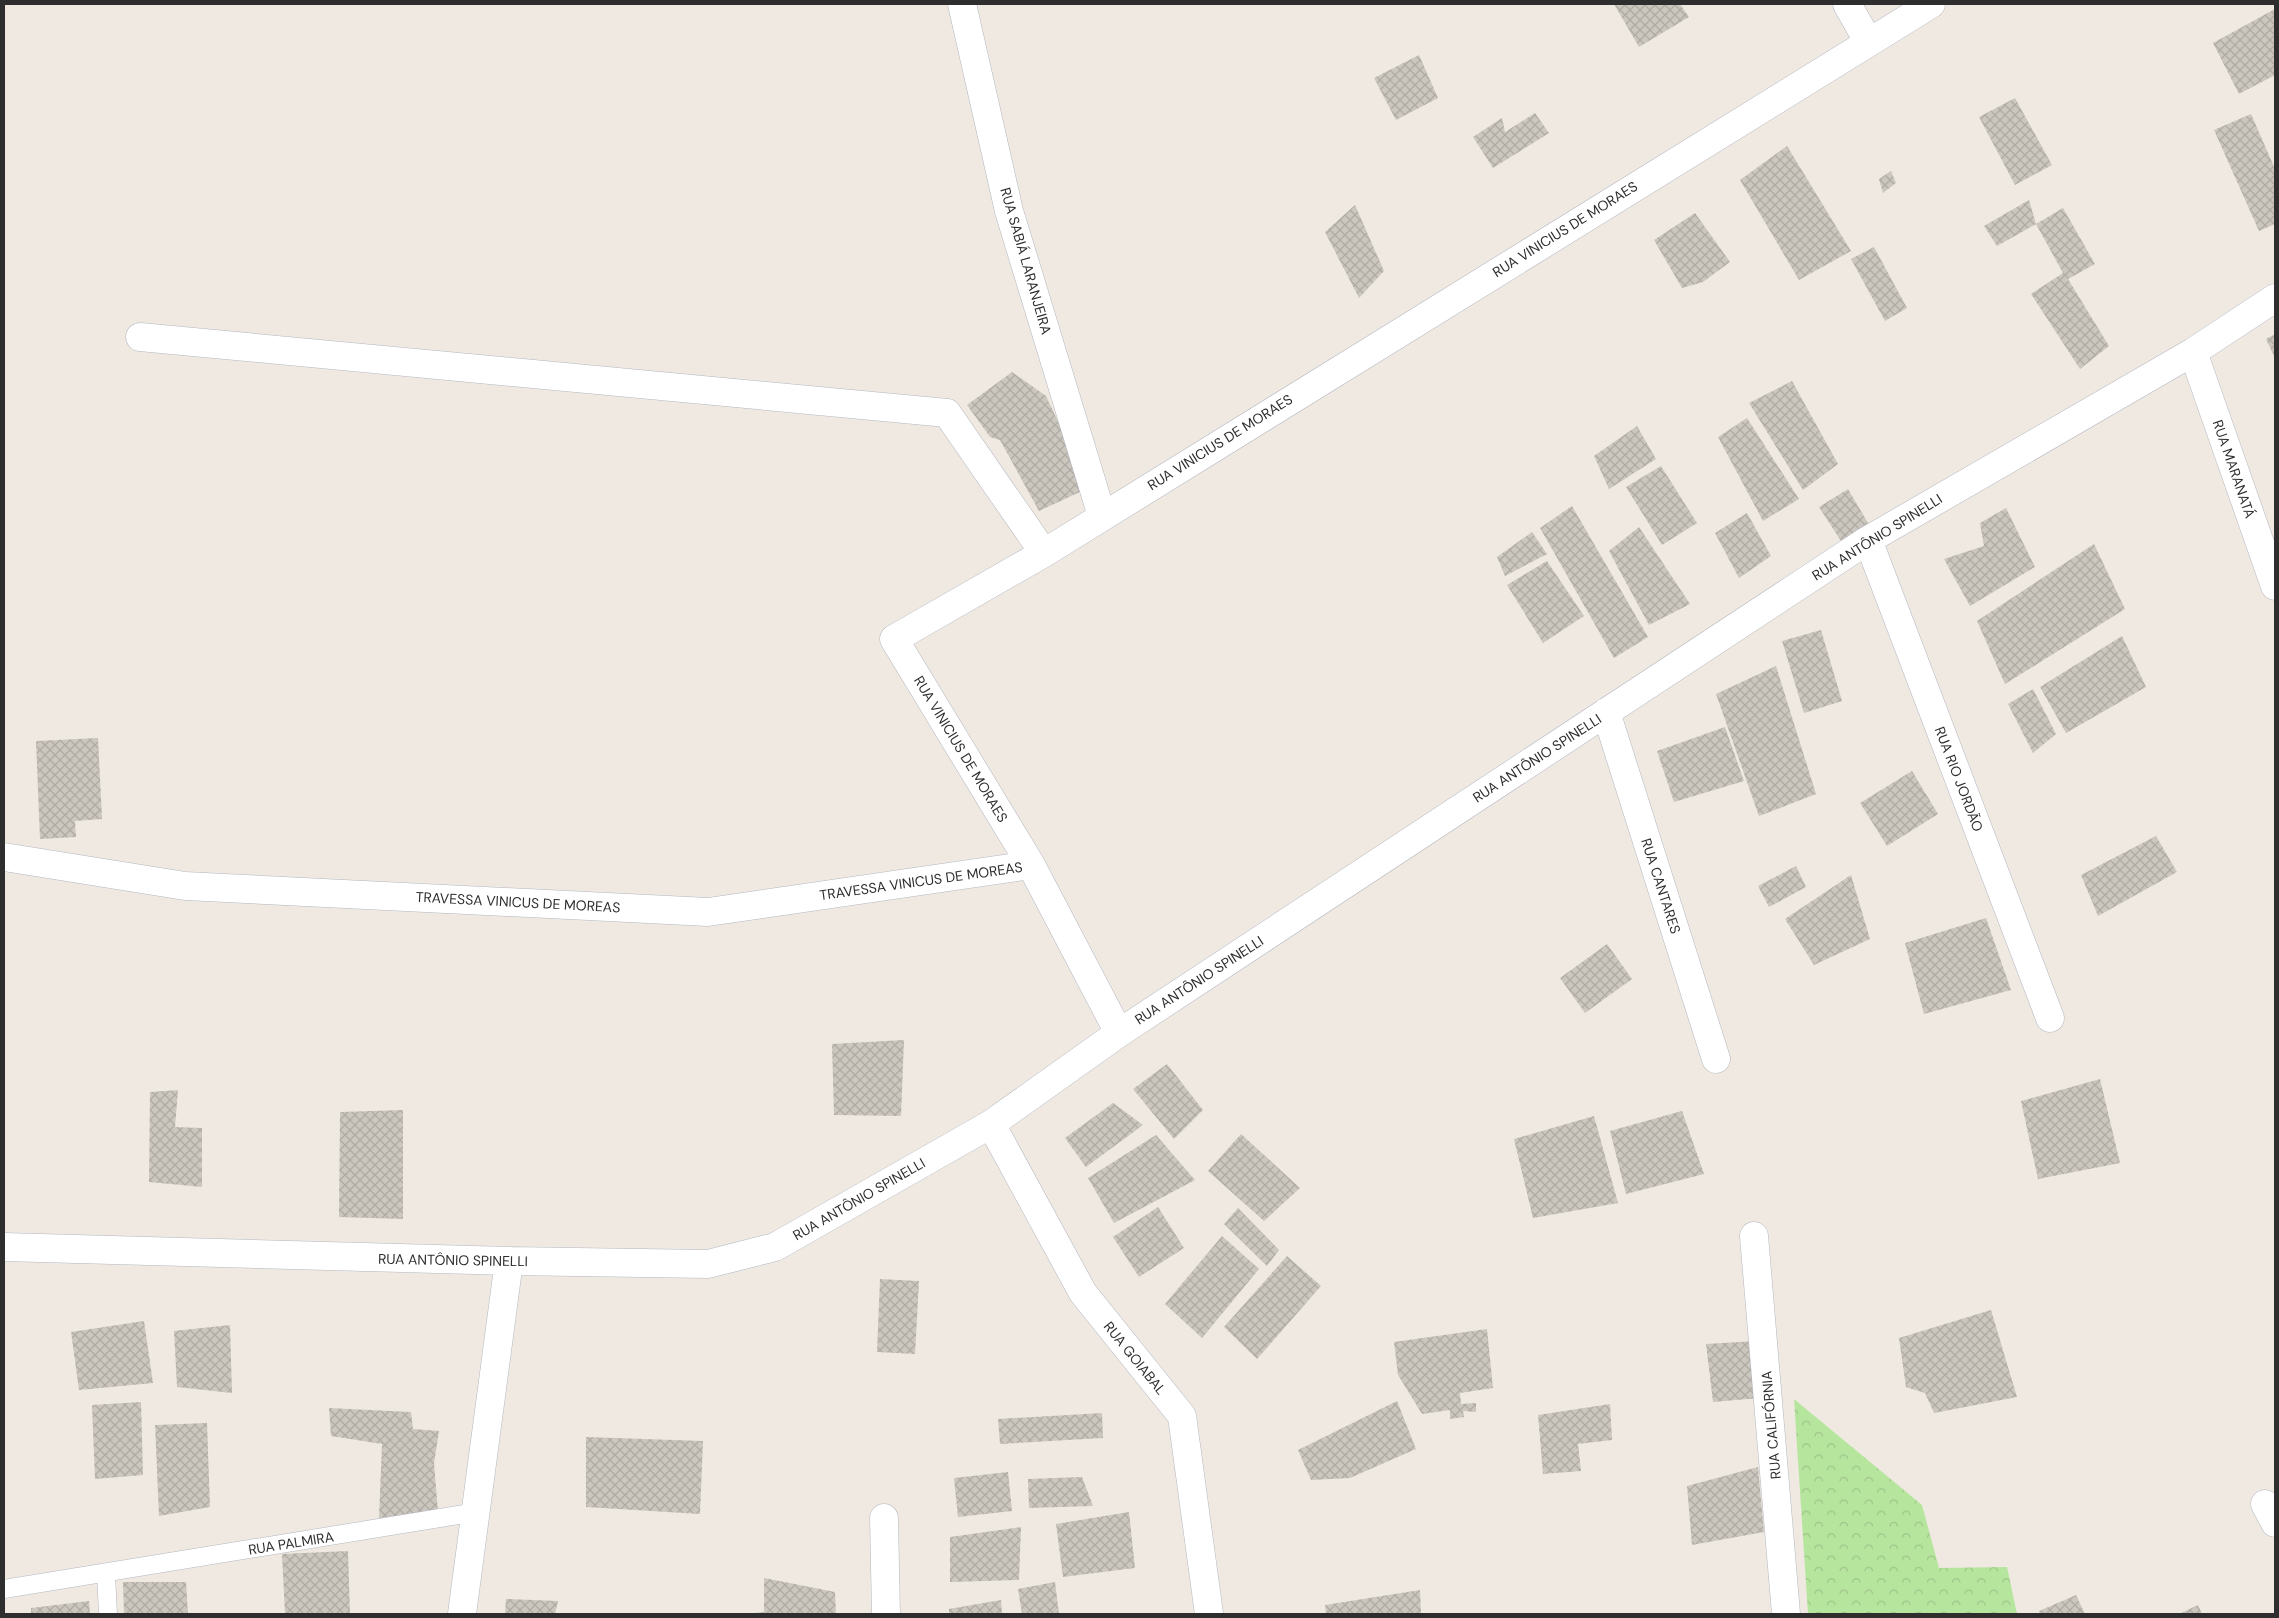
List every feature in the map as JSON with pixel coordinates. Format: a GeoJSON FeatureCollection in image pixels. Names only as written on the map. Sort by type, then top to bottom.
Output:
{"type":"FeatureCollection","features":[{"type":"Feature","properties":{"kind":"street","name":"RUA SABIÁ LARANJEIRA"},"geometry":{"type":"LineString","coordinates":[[962,4],[1010,211],[1102,516]]}},
{"type":"Feature","properties":{"kind":"street"},"geometry":{"type":"LineString","coordinates":[[1847,4],[1868,42]]}},
{"type":"Feature","properties":{"kind":"street","name":"RUA VINICIUS DE MORAES"},"geometry":{"type":"LineString","coordinates":[[1119,1033],[1031,865],[894,639],[1044,553],[1931,4]]}},
{"type":"Feature","properties":{"kind":"street","name":"RUA ANTÔNIO SPINELLI"},"geometry":{"type":"LineString","coordinates":[[4,1247],[509,1262],[708,1264],[775,1247],[991,1124],[1119,1033],[1868,540],[2193,352],[2275,298]]}},
{"type":"Feature","properties":{"kind":"street"},"geometry":{"type":"LineString","coordinates":[[140,337],[947,413],[1044,553]]}},
{"type":"Feature","properties":{"kind":"street","name":"RUA MARANATÁ"},"geometry":{"type":"LineString","coordinates":[[2193,352],[2275,586]]}},
{"type":"Feature","properties":{"kind":"street","name":"RUA RIO JORDÃO"},"geometry":{"type":"LineString","coordinates":[[1868,540],[2050,1018]]}},
{"type":"Feature","properties":{"kind":"street","name":"RUA CANTARES"},"geometry":{"type":"LineString","coordinates":[[1606,712],[1716,1059]]}},
{"type":"Feature","properties":{"kind":"street","name":"TRAVESSA VINICUS DE MOREAS"},"geometry":{"type":"LineString","coordinates":[[4,857],[185,886],[708,912],[1031,865]]}},
{"type":"Feature","properties":{"kind":"street","name":"RUA GOIABAL"},"geometry":{"type":"LineString","coordinates":[[991,1124],[1083,1293],[1182,1416],[1209,1614]]}},
{"type":"Feature","properties":{"kind":"street","name":"RUA CALIFÓRNIA"},"geometry":{"type":"LineString","coordinates":[[1754,1236],[1786,1614]]}},
{"type":"Feature","properties":{"kind":"street"},"geometry":{"type":"LineString","coordinates":[[462,1614],[509,1262]]}},
{"type":"Feature","properties":{"kind":"street"},"geometry":{"type":"LineString","coordinates":[[884,1518],[886,1614]]}},
{"type":"Feature","properties":{"kind":"lane","name":"RUA PALMIRA"},"geometry":{"type":"LineString","coordinates":[[4,1589],[106,1574],[477,1512]]}},
{"type":"Feature","properties":{"kind":"lane"},"geometry":{"type":"LineString","coordinates":[[106,1574],[108,1614]]}},
{"type":"Feature","properties":{"kind":"green space"},"geometry":{"type":"Polygon","coordinates":[[[1794,1399],[1922,1505],[1939,1568],[2007,1567],[2017,1614],[1808,1614],[1794,1399]]]}},
{"type":"Feature","properties":{"kind":"building"},"geometry":{"type":"Polygon","coordinates":[[[1614,4],[1680,4],[1689,17],[1639,47],[1614,4]]]}},
{"type":"Feature","properties":{"kind":"building"},"geometry":{"type":"Polygon","coordinates":[[[2275,9],[2275,75],[2239,94],[2213,43],[2275,9]]]}},
{"type":"Feature","properties":{"kind":"building"},"geometry":{"type":"Polygon","coordinates":[[[1419,55],[1438,98],[1396,120],[1374,78],[1419,55]]]}},
{"type":"Feature","properties":{"kind":"building"},"geometry":{"type":"Polygon","coordinates":[[[2015,98],[2052,165],[2015,185],[1979,117],[2015,98]]]}},
{"type":"Feature","properties":{"kind":"building"},"geometry":{"type":"Polygon","coordinates":[[[1535,113],[1549,133],[1493,168],[1473,137],[1502,118],[1505,132],[1535,113]]]}},
{"type":"Feature","properties":{"kind":"building"},"geometry":{"type":"Polygon","coordinates":[[[2251,114],[2275,169],[2275,224],[2259,231],[2214,130],[2251,114]]]}},
{"type":"Feature","properties":{"kind":"building"},"geometry":{"type":"Polygon","coordinates":[[[1787,146],[1851,251],[1799,280],[1740,180],[1787,146]]]}},
{"type":"Feature","properties":{"kind":"building"},"geometry":{"type":"Polygon","coordinates":[[[1891,171],[1896,183],[1883,193],[1879,179],[1891,171]]]}},
{"type":"Feature","properties":{"kind":"building"},"geometry":{"type":"Polygon","coordinates":[[[2029,200],[2036,224],[1997,246],[1984,226],[2029,200]]]}},
{"type":"Feature","properties":{"kind":"building"},"geometry":{"type":"Polygon","coordinates":[[[1355,205],[1384,271],[1359,298],[1325,232],[1355,205]]]}},
{"type":"Feature","properties":{"kind":"building"},"geometry":{"type":"Polygon","coordinates":[[[2063,208],[2095,264],[2068,279],[2109,346],[2080,369],[2031,294],[2063,273],[2036,224],[2063,208]]]}},
{"type":"Feature","properties":{"kind":"building"},"geometry":{"type":"Polygon","coordinates":[[[1695,213],[1730,262],[1703,282],[1682,288],[1654,240],[1695,213]]]}},
{"type":"Feature","properties":{"kind":"building"},"geometry":{"type":"Polygon","coordinates":[[[1874,247],[1907,308],[1885,321],[1851,259],[1874,247]]]}},
{"type":"Feature","properties":{"kind":"building"},"geometry":{"type":"Polygon","coordinates":[[[2275,334],[2275,358],[2266,339],[2275,334]]]}},
{"type":"Feature","properties":{"kind":"building"},"geometry":{"type":"Polygon","coordinates":[[[1012,372],[1046,396],[1075,458],[1080,492],[1039,511],[1000,440],[990,437],[967,405],[1012,372]]]}},
{"type":"Feature","properties":{"kind":"building"},"geometry":{"type":"Polygon","coordinates":[[[1792,381],[1838,464],[1803,490],[1749,403],[1792,381]]]}},
{"type":"Feature","properties":{"kind":"building"},"geometry":{"type":"Polygon","coordinates":[[[1747,418],[1799,499],[1763,521],[1718,437],[1747,418]]]}},
{"type":"Feature","properties":{"kind":"building"},"geometry":{"type":"Polygon","coordinates":[[[1637,426],[1656,459],[1609,489],[1594,456],[1637,426]]]}},
{"type":"Feature","properties":{"kind":"building"},"geometry":{"type":"Polygon","coordinates":[[[1661,466],[1697,523],[1662,545],[1626,487],[1661,466]]]}},
{"type":"Feature","properties":{"kind":"building"},"geometry":{"type":"Polygon","coordinates":[[[1848,489],[1868,523],[1841,541],[1819,507],[1848,489]]]}},
{"type":"Feature","properties":{"kind":"building"},"geometry":{"type":"Polygon","coordinates":[[[1572,506],[1648,637],[1614,658],[1540,528],[1572,506]]]}},
{"type":"Feature","properties":{"kind":"building"},"geometry":{"type":"Polygon","coordinates":[[[2006,508],[2035,567],[1970,606],[1944,559],[1984,546],[1980,523],[2006,508]]]}},
{"type":"Feature","properties":{"kind":"building"},"geometry":{"type":"Polygon","coordinates":[[[1747,513],[1771,556],[1739,578],[1715,533],[1747,513]]]}},
{"type":"Feature","properties":{"kind":"building"},"geometry":{"type":"Polygon","coordinates":[[[1639,527],[1690,604],[1649,625],[1609,551],[1639,527]]]}},
{"type":"Feature","properties":{"kind":"building"},"geometry":{"type":"Polygon","coordinates":[[[1532,532],[1547,554],[1505,576],[1497,557],[1532,532]]]}},
{"type":"Feature","properties":{"kind":"building"},"geometry":{"type":"Polygon","coordinates":[[[2094,544],[2125,609],[2005,684],[1977,621],[2094,544]]]}},
{"type":"Feature","properties":{"kind":"building"},"geometry":{"type":"Polygon","coordinates":[[[1547,561],[1584,616],[1543,643],[1507,585],[1547,561]]]}},
{"type":"Feature","properties":{"kind":"building"},"geometry":{"type":"Polygon","coordinates":[[[1821,630],[1842,701],[1804,713],[1782,641],[1821,630]]]}},
{"type":"Feature","properties":{"kind":"building"},"geometry":{"type":"Polygon","coordinates":[[[2122,636],[2146,687],[2066,733],[2040,687],[2122,636]]]}},
{"type":"Feature","properties":{"kind":"building"},"geometry":{"type":"Polygon","coordinates":[[[1776,666],[1816,794],[1759,816],[1716,694],[1776,666]]]}},
{"type":"Feature","properties":{"kind":"building"},"geometry":{"type":"Polygon","coordinates":[[[2033,689],[2056,734],[2033,753],[2008,704],[2033,689]]]}},
{"type":"Feature","properties":{"kind":"building"},"geometry":{"type":"Polygon","coordinates":[[[1725,727],[1744,781],[1674,802],[1657,751],[1725,727]]]}},
{"type":"Feature","properties":{"kind":"building"},"geometry":{"type":"Polygon","coordinates":[[[98,738],[102,819],[75,821],[76,837],[40,839],[36,741],[98,738]]]}},
{"type":"Feature","properties":{"kind":"building"},"geometry":{"type":"Polygon","coordinates":[[[1912,771],[1938,814],[1887,846],[1860,803],[1912,771]]]}},
{"type":"Feature","properties":{"kind":"building"},"geometry":{"type":"Polygon","coordinates":[[[2156,836],[2177,872],[2098,916],[2081,875],[2156,836]]]}},
{"type":"Feature","properties":{"kind":"building"},"geometry":{"type":"Polygon","coordinates":[[[1796,866],[1806,887],[1769,907],[1758,886],[1796,866]]]}},
{"type":"Feature","properties":{"kind":"building"},"geometry":{"type":"Polygon","coordinates":[[[1851,875],[1870,939],[1814,965],[1785,919],[1851,875]]]}},
{"type":"Feature","properties":{"kind":"building"},"geometry":{"type":"Polygon","coordinates":[[[1986,918],[2011,990],[1924,1014],[1905,943],[1986,918]]]}},
{"type":"Feature","properties":{"kind":"building"},"geometry":{"type":"Polygon","coordinates":[[[1607,944],[1632,979],[1585,1013],[1560,978],[1607,944]]]}},
{"type":"Feature","properties":{"kind":"building"},"geometry":{"type":"Polygon","coordinates":[[[904,1040],[901,1116],[834,1115],[832,1044],[904,1040]]]}},
{"type":"Feature","properties":{"kind":"building"},"geometry":{"type":"Polygon","coordinates":[[[1167,1064],[1203,1110],[1174,1139],[1133,1089],[1167,1064]]]}},
{"type":"Feature","properties":{"kind":"building"},"geometry":{"type":"Polygon","coordinates":[[[2100,1079],[2120,1163],[2038,1179],[2021,1101],[2100,1079]]]}},
{"type":"Feature","properties":{"kind":"building"},"geometry":{"type":"Polygon","coordinates":[[[178,1090],[175,1127],[202,1128],[202,1187],[149,1182],[150,1092],[178,1090]]]}},
{"type":"Feature","properties":{"kind":"building"},"geometry":{"type":"Polygon","coordinates":[[[1113,1103],[1143,1125],[1086,1167],[1065,1138],[1113,1103]]]}},
{"type":"Feature","properties":{"kind":"building"},"geometry":{"type":"Polygon","coordinates":[[[403,1110],[403,1219],[339,1217],[340,1112],[403,1110]]]}},
{"type":"Feature","properties":{"kind":"building"},"geometry":{"type":"Polygon","coordinates":[[[1682,1111],[1704,1174],[1626,1194],[1610,1131],[1682,1111]]]}},
{"type":"Feature","properties":{"kind":"building"},"geometry":{"type":"Polygon","coordinates":[[[1594,1116],[1618,1203],[1533,1218],[1514,1139],[1594,1116]]]}},
{"type":"Feature","properties":{"kind":"building"},"geometry":{"type":"Polygon","coordinates":[[[1241,1134],[1300,1188],[1264,1221],[1208,1171],[1241,1134]]]}},
{"type":"Feature","properties":{"kind":"building"},"geometry":{"type":"Polygon","coordinates":[[[1156,1135],[1195,1180],[1114,1223],[1088,1178],[1156,1135]]]}},
{"type":"Feature","properties":{"kind":"building"},"geometry":{"type":"Polygon","coordinates":[[[1158,1207],[1184,1248],[1139,1277],[1113,1237],[1158,1207]]]}},
{"type":"Feature","properties":{"kind":"building"},"geometry":{"type":"Polygon","coordinates":[[[1238,1208],[1279,1250],[1267,1266],[1224,1224],[1238,1208]]]}},
{"type":"Feature","properties":{"kind":"building"},"geometry":{"type":"Polygon","coordinates":[[[1222,1236],[1259,1269],[1202,1338],[1165,1304],[1222,1236]]]}},
{"type":"Feature","properties":{"kind":"building"},"geometry":{"type":"Polygon","coordinates":[[[1287,1256],[1321,1286],[1257,1359],[1224,1327],[1287,1256]]]}},
{"type":"Feature","properties":{"kind":"building"},"geometry":{"type":"Polygon","coordinates":[[[880,1279],[919,1281],[915,1354],[877,1352],[880,1279]]]}},
{"type":"Feature","properties":{"kind":"building"},"geometry":{"type":"Polygon","coordinates":[[[1991,1310],[2017,1397],[1934,1413],[1925,1393],[1906,1387],[1899,1338],[1991,1310]]]}},
{"type":"Feature","properties":{"kind":"building"},"geometry":{"type":"Polygon","coordinates":[[[144,1321],[153,1383],[79,1390],[71,1332],[144,1321]]]}},
{"type":"Feature","properties":{"kind":"building"},"geometry":{"type":"Polygon","coordinates":[[[230,1325],[232,1393],[177,1387],[174,1331],[230,1325]]]}},
{"type":"Feature","properties":{"kind":"building"},"geometry":{"type":"Polygon","coordinates":[[[1487,1329],[1493,1388],[1460,1393],[1461,1404],[1476,1403],[1476,1412],[1463,1411],[1464,1417],[1450,1419],[1450,1410],[1422,1414],[1398,1375],[1394,1342],[1487,1329]]]}},
{"type":"Feature","properties":{"kind":"building"},"geometry":{"type":"Polygon","coordinates":[[[1757,1341],[1760,1398],[1713,1402],[1706,1344],[1757,1341]]]}},
{"type":"Feature","properties":{"kind":"building"},"geometry":{"type":"Polygon","coordinates":[[[1397,1401],[1416,1449],[1350,1478],[1311,1480],[1298,1450],[1397,1401]]]}},
{"type":"Feature","properties":{"kind":"building"},"geometry":{"type":"Polygon","coordinates":[[[141,1402],[143,1475],[95,1479],[92,1405],[141,1402]]]}},
{"type":"Feature","properties":{"kind":"building"},"geometry":{"type":"Polygon","coordinates":[[[1610,1404],[1612,1440],[1578,1444],[1581,1471],[1543,1474],[1538,1415],[1610,1404]]]}},
{"type":"Feature","properties":{"kind":"building"},"geometry":{"type":"Polygon","coordinates":[[[329,1408],[411,1412],[413,1429],[439,1431],[434,1463],[438,1512],[379,1518],[382,1444],[331,1436],[329,1408]]]}},
{"type":"Feature","properties":{"kind":"building"},"geometry":{"type":"Polygon","coordinates":[[[1102,1413],[1103,1438],[1000,1444],[998,1419],[1102,1413]]]}},
{"type":"Feature","properties":{"kind":"building"},"geometry":{"type":"Polygon","coordinates":[[[207,1423],[210,1507],[159,1516],[155,1425],[207,1423]]]}},
{"type":"Feature","properties":{"kind":"building"},"geometry":{"type":"Polygon","coordinates":[[[586,1437],[703,1441],[700,1514],[586,1507],[586,1437]]]}},
{"type":"Feature","properties":{"kind":"building"},"geometry":{"type":"Polygon","coordinates":[[[1758,1467],[1764,1532],[1692,1545],[1687,1486],[1758,1467]]]}},
{"type":"Feature","properties":{"kind":"building"},"geometry":{"type":"Polygon","coordinates":[[[1008,1472],[1012,1511],[958,1517],[954,1478],[1008,1472]]]}},
{"type":"Feature","properties":{"kind":"building"},"geometry":{"type":"Polygon","coordinates":[[[1082,1477],[1093,1506],[1029,1508],[1028,1479],[1082,1477]]]}},
{"type":"Feature","properties":{"kind":"building"},"geometry":{"type":"Polygon","coordinates":[[[1129,1512],[1135,1568],[1063,1577],[1056,1524],[1129,1512]]]}},
{"type":"Feature","properties":{"kind":"building"},"geometry":{"type":"Polygon","coordinates":[[[1021,1527],[1019,1580],[950,1582],[950,1537],[1021,1527]]]}},
{"type":"Feature","properties":{"kind":"building"},"geometry":{"type":"Polygon","coordinates":[[[348,1551],[350,1614],[285,1614],[282,1554],[348,1551]]]}},
{"type":"Feature","properties":{"kind":"building"},"geometry":{"type":"Polygon","coordinates":[[[764,1578],[835,1592],[836,1614],[747,1614],[764,1612],[764,1578]]]}},
{"type":"Feature","properties":{"kind":"building"},"geometry":{"type":"Polygon","coordinates":[[[123,1582],[186,1582],[188,1614],[124,1614],[123,1582]]]}},
{"type":"Feature","properties":{"kind":"building"},"geometry":{"type":"Polygon","coordinates":[[[1055,1582],[1059,1614],[1022,1614],[1018,1589],[1055,1582]]]}},
{"type":"Feature","properties":{"kind":"building"},"geometry":{"type":"Polygon","coordinates":[[[1420,1590],[1421,1614],[1326,1614],[1325,1605],[1420,1590]]]}},
{"type":"Feature","properties":{"kind":"building"},"geometry":{"type":"Polygon","coordinates":[[[2076,1595],[2085,1614],[2040,1614],[2039,1611],[2076,1595]]]}},
{"type":"Feature","properties":{"kind":"building"},"geometry":{"type":"Polygon","coordinates":[[[506,1599],[558,1601],[555,1614],[505,1614],[506,1599]]]}},
{"type":"Feature","properties":{"kind":"building"},"geometry":{"type":"Polygon","coordinates":[[[1001,1600],[1002,1614],[949,1614],[949,1609],[1001,1600]]]}},
{"type":"Feature","properties":{"kind":"building"},"geometry":{"type":"Polygon","coordinates":[[[89,1601],[90,1614],[31,1614],[31,1608],[89,1601]]]}},
{"type":"Feature","properties":{"kind":"building"},"geometry":{"type":"Polygon","coordinates":[[[2198,1605],[2202,1614],[2179,1614],[2198,1605]]]}}]}
